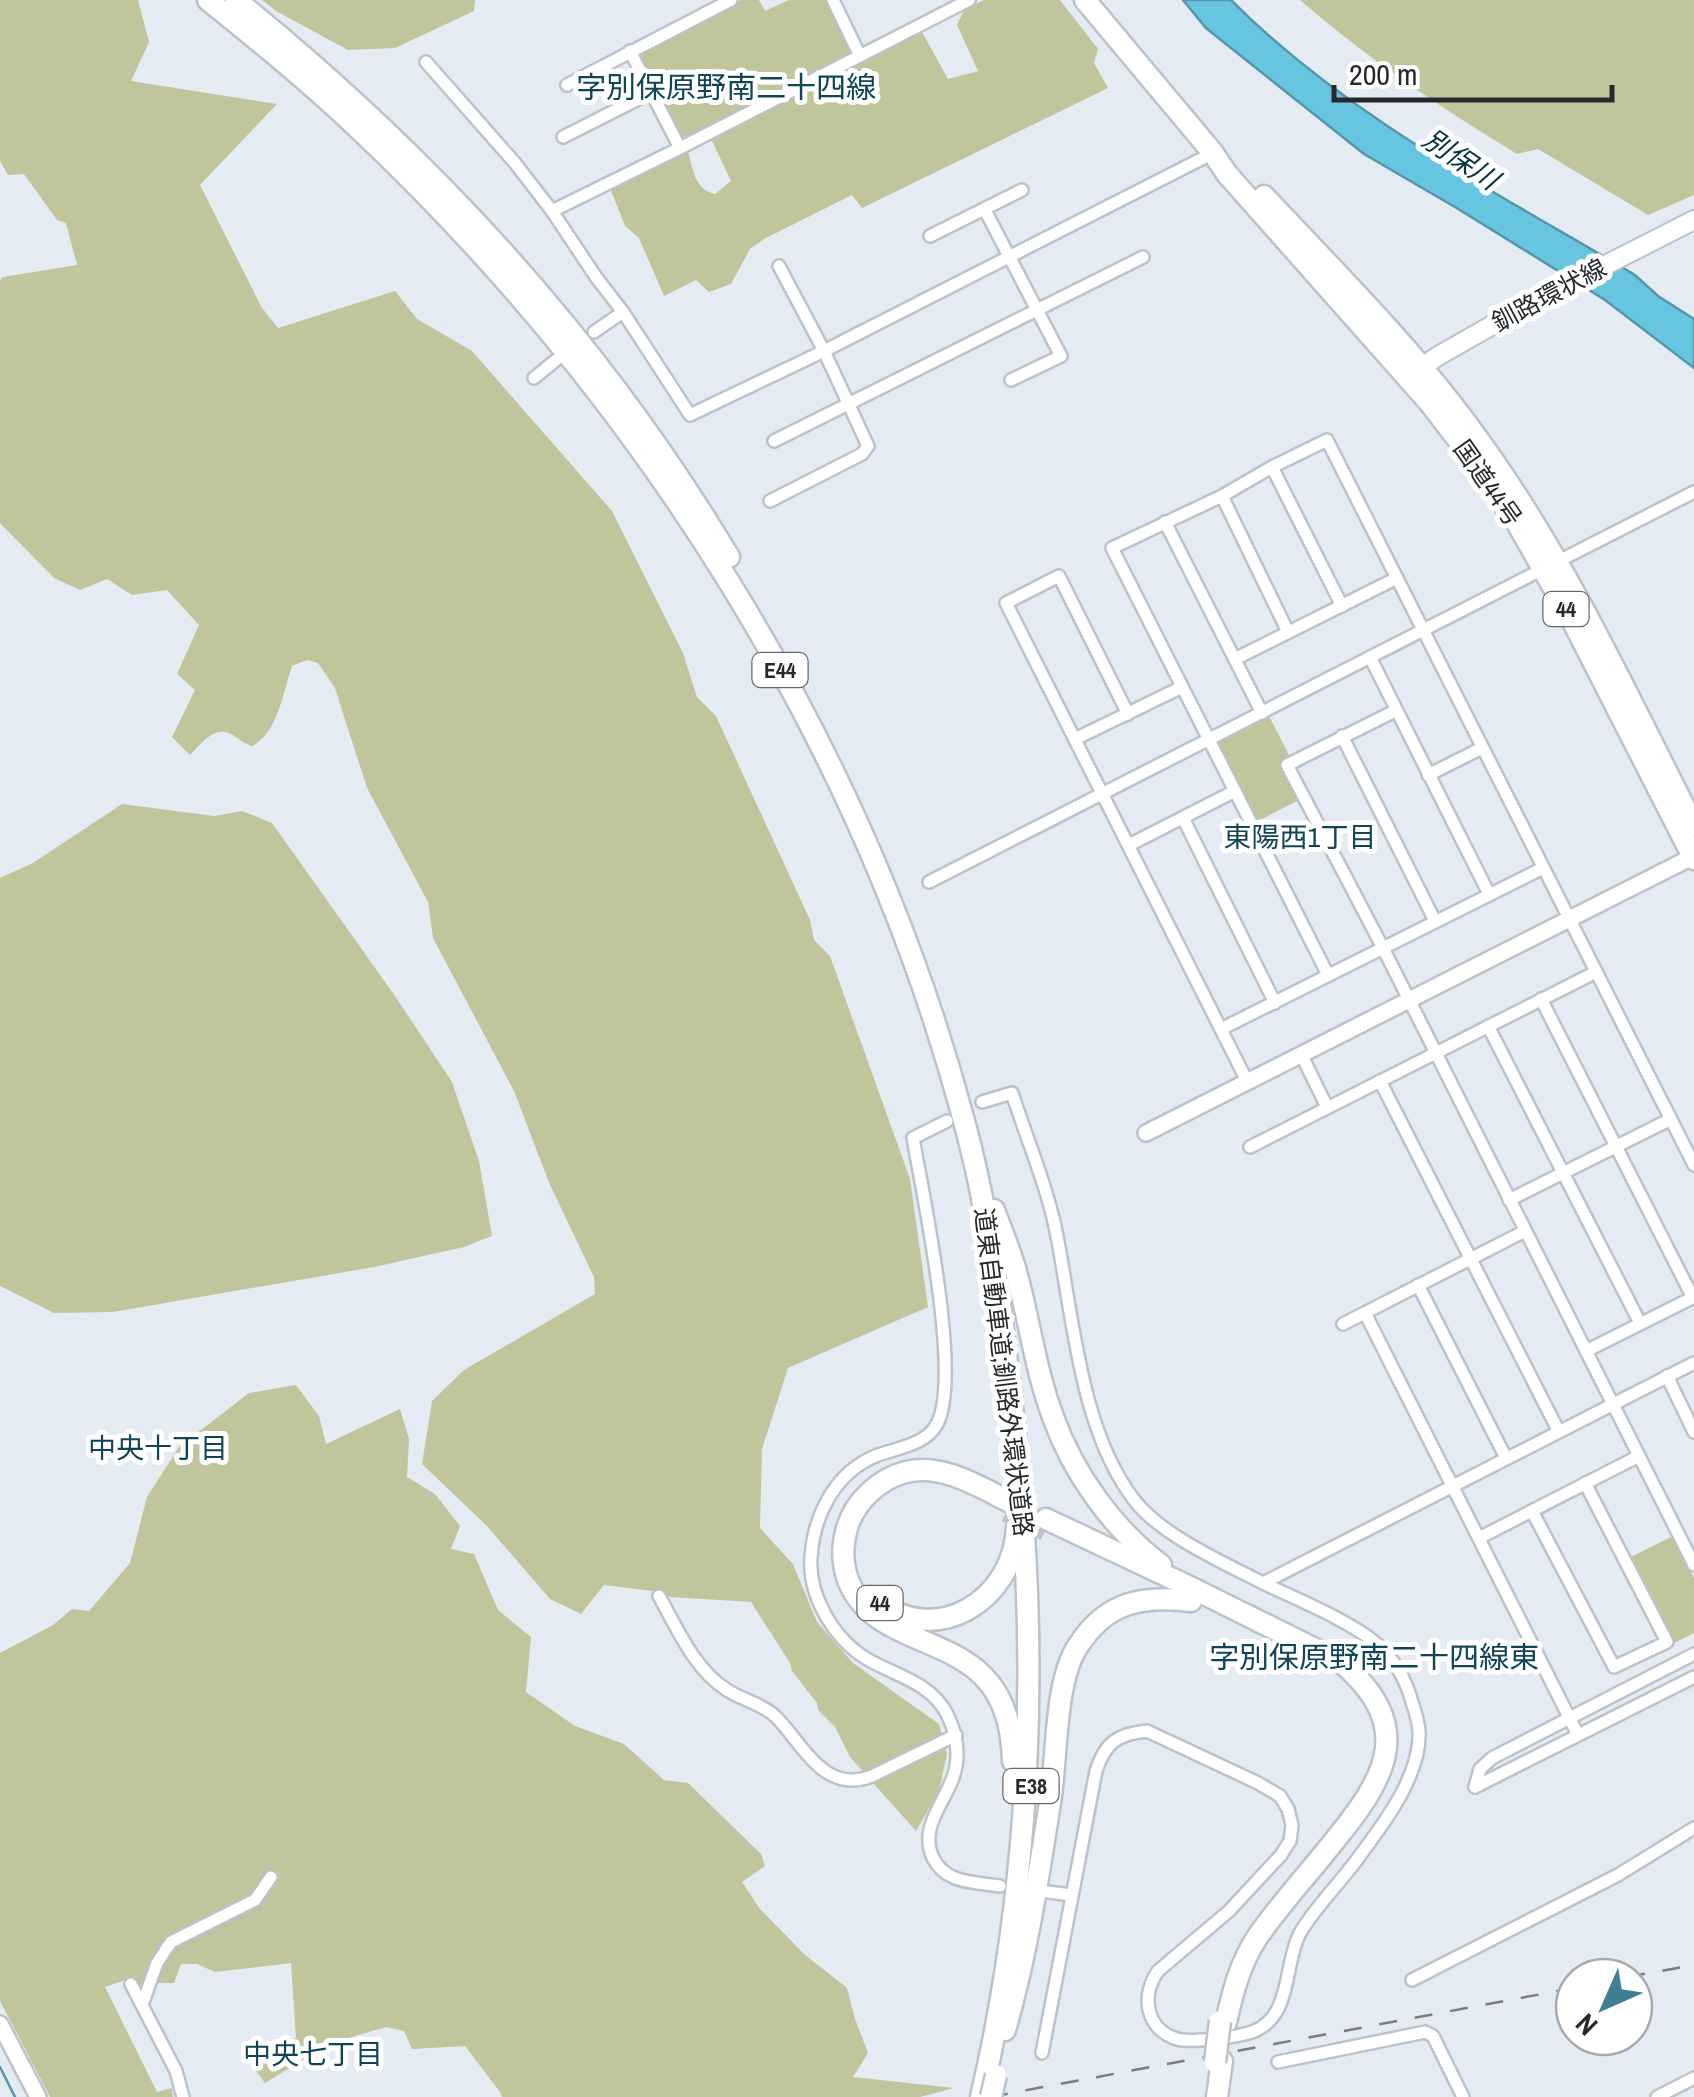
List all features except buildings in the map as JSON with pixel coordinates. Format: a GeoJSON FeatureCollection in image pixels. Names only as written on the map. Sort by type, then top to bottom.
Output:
{"type":"FeatureCollection","features":[{"type":"Feature","properties":{"kind":"highway","name":"道東自動車道;釧路外環状道路"},"geometry":{"type":"LineString","coordinates":[[208,0],[277,55],[438,207],[570,357],[635,441],[750,616],[827,758],[862,829],[917,968],[965,1122],[983,1201],[999,1298],[1037,1606],[1034,1741],[1024,1882],[1004,2034],[981,2097]]}},
{"type":"Feature","properties":{"kind":"highway","name":"道東自動車道;釧路外環状道路"},"geometry":{"type":"LineString","coordinates":[[236,0],[288,42],[450,193],[512,259],[638,416],[710,525],[784,654],[870,824],[924,964],[973,1120],[990,1198],[1018,1368],[1027,1516],[1026,1740],[1020,1848],[991,2097]]}},
{"type":"Feature","properties":{"kind":"highway","name":"国道44号"},"geometry":{"type":"LineString","coordinates":[[1085,0],[1213,153],[1239,169],[1414,373],[1474,433],[1551,566],[1694,858]]}},
{"type":"Feature","properties":{"kind":"highway","name":"国道44号"},"geometry":{"type":"LineString","coordinates":[[1551,566],[1578,596],[1694,826]]}},
{"type":"Feature","properties":{"kind":"highway"},"geometry":{"type":"LineString","coordinates":[[990,1198],[1014,1268],[1052,1416],[1074,1463],[1108,1512],[1190,1594],[1341,1662],[1373,1695],[1382,1714],[1386,1750],[1378,1780],[1360,1809],[1256,1938],[1239,1971],[1223,2022],[1214,2097]]}},
{"type":"Feature","properties":{"kind":"highway","name":"44"},"geometry":{"type":"LineString","coordinates":[[1019,1469],[1017,1537],[995,1588],[967,1611],[934,1620],[902,1616],[872,1596],[856,1563],[861,1530],[873,1507],[892,1491],[918,1484],[960,1491],[1027,1516],[1190,1594]]}},
{"type":"Feature","properties":{"kind":"highway"},"geometry":{"type":"LineString","coordinates":[[1008,1948],[1014,1762],[1013,1740],[1004,1708],[983,1676],[965,1662],[895,1630],[876,1617],[851,1586],[843,1554],[844,1538],[855,1510],[874,1488],[917,1470],[937,1471],[968,1482],[1027,1516]]}},
{"type":"Feature","properties":{"kind":"highway"},"geometry":{"type":"LineString","coordinates":[[1004,2034],[1018,1984],[1051,1794],[1063,1694],[1075,1650],[1095,1623],[1110,1612],[1147,1599],[1190,1594]]}},
{"type":"Feature","properties":{"kind":"main road","name":"釧路環状線"},"geometry":{"type":"LineString","coordinates":[[1414,373],[1533,302],[1694,220]]}},
{"type":"Feature","properties":{"kind":"street"},"geometry":{"type":"LineString","coordinates":[[567,85],[732,0]]}},
{"type":"Feature","properties":{"kind":"street"},"geometry":{"type":"LineString","coordinates":[[552,211],[968,0]]}},
{"type":"Feature","properties":{"kind":"street"},"geometry":{"type":"LineString","coordinates":[[835,1],[860,56]]}},
{"type":"Feature","properties":{"kind":"street"},"geometry":{"type":"LineString","coordinates":[[630,51],[680,148]]}},
{"type":"Feature","properties":{"kind":"street"},"geometry":{"type":"LineString","coordinates":[[426,62],[515,162],[552,211],[690,416],[1213,153]]}},
{"type":"Feature","properties":{"kind":"street"},"geometry":{"type":"LineString","coordinates":[[563,137],[652,92]]}},
{"type":"Feature","properties":{"kind":"street"},"geometry":{"type":"LineString","coordinates":[[930,236],[1022,190]]}},
{"type":"Feature","properties":{"kind":"street"},"geometry":{"type":"LineString","coordinates":[[985,210],[1062,356],[1011,380]]}},
{"type":"Feature","properties":{"kind":"street"},"geometry":{"type":"LineString","coordinates":[[774,441],[1143,256]]}},
{"type":"Feature","properties":{"kind":"street"},"geometry":{"type":"LineString","coordinates":[[770,500],[862,454],[868,446],[779,266]]}},
{"type":"Feature","properties":{"kind":"street"},"geometry":{"type":"LineString","coordinates":[[594,332],[623,312]]}},
{"type":"Feature","properties":{"kind":"street"},"geometry":{"type":"LineString","coordinates":[[534,378],[556,360]]}},
{"type":"Feature","properties":{"kind":"street"},"geometry":{"type":"LineString","coordinates":[[1328,976],[1112,548],[1328,440],[1694,1165]]}},
{"type":"Feature","properties":{"kind":"street"},"geometry":{"type":"LineString","coordinates":[[1272,467],[1342,606]]}},
{"type":"Feature","properties":{"kind":"street"},"geometry":{"type":"LineString","coordinates":[[929,882],[1694,492]]}},
{"type":"Feature","properties":{"kind":"street"},"geometry":{"type":"LineString","coordinates":[[1222,496],[1288,632]]}},
{"type":"Feature","properties":{"kind":"street"},"geometry":{"type":"LineString","coordinates":[[1165,522],[1262,713]]}},
{"type":"Feature","properties":{"kind":"street"},"geometry":{"type":"LineString","coordinates":[[1128,714],[1059,576],[1006,603],[1247,1081]]}},
{"type":"Feature","properties":{"kind":"street"},"geometry":{"type":"LineString","coordinates":[[1234,659],[1397,578]]}},
{"type":"Feature","properties":{"kind":"street"},"geometry":{"type":"LineString","coordinates":[[1370,658],[1489,894]]}},
{"type":"Feature","properties":{"kind":"street"},"geometry":{"type":"LineString","coordinates":[[1075,739],[1182,688]]}},
{"type":"Feature","properties":{"kind":"street"},"geometry":{"type":"LineString","coordinates":[[1395,711],[1287,764],[1694,1564]]}},
{"type":"Feature","properties":{"kind":"street"},"geometry":{"type":"LineString","coordinates":[[1342,736],[1435,921]]}},
{"type":"Feature","properties":{"kind":"street"},"geometry":{"type":"LineString","coordinates":[[1428,776],[1482,748]]}},
{"type":"Feature","properties":{"kind":"street"},"geometry":{"type":"LineString","coordinates":[[1130,845],[1235,791]]}},
{"type":"Feature","properties":{"kind":"street"},"geometry":{"type":"LineString","coordinates":[[1182,818],[1275,1003]]}},
{"type":"Feature","properties":{"kind":"street"},"geometry":{"type":"LineString","coordinates":[[1146,1133],[1694,858]]}},
{"type":"Feature","properties":{"kind":"street"},"geometry":{"type":"LineString","coordinates":[[1221,1029],[1542,868]]}},
{"type":"Feature","properties":{"kind":"street"},"geometry":{"type":"LineString","coordinates":[[1250,1147],[1596,972]]}},
{"type":"Feature","properties":{"kind":"street"},"geometry":{"type":"LineString","coordinates":[[1540,998],[1694,1298],[1586,1350]]}},
{"type":"Feature","properties":{"kind":"street"},"geometry":{"type":"LineString","coordinates":[[1488,1026],[1640,1323]]}},
{"type":"Feature","properties":{"kind":"street"},"geometry":{"type":"LineString","coordinates":[[1302,1054],[1327,1107]]}},
{"type":"Feature","properties":{"kind":"street"},"geometry":{"type":"LineString","coordinates":[[1380,1080],[1558,1430]]}},
{"type":"Feature","properties":{"kind":"street"},"geometry":{"type":"LineString","coordinates":[[982,1102],[1012,1092],[1055,1226],[1076,1348],[1094,1418],[1113,1466],[1136,1502],[1167,1530],[1221,1562],[1378,1644],[1397,1666],[1407,1686],[1419,1732],[1416,1759],[1407,1784],[1362,1854],[1300,1932],[1290,1958],[1281,2004],[1274,2016],[1253,2032],[1186,2040],[1166,2034],[1150,2016],[1146,2002],[1152,1979],[1229,1911],[1281,1855],[1290,1841],[1288,1809],[1280,1796],[1258,1783],[1147,1731],[1132,1732],[1108,1746],[1096,1772],[1042,2053]]}},
{"type":"Feature","properties":{"kind":"street"},"geometry":{"type":"LineString","coordinates":[[1510,1200],[1671,1119]]}},
{"type":"Feature","properties":{"kind":"street"},"geometry":{"type":"LineString","coordinates":[[947,1120],[913,1138],[942,1323],[946,1385],[942,1410],[936,1427],[923,1439],[874,1457],[852,1470],[835,1487],[812,1536],[810,1564],[814,1593],[842,1638],[864,1656],[920,1684],[933,1695],[956,1735],[957,1764],[952,1784],[928,1834],[930,1852],[942,1871],[958,1880],[1000,1886]]}},
{"type":"Feature","properties":{"kind":"street"},"geometry":{"type":"LineString","coordinates":[[1343,1324],[1526,1231]]}},
{"type":"Feature","properties":{"kind":"street"},"geometry":{"type":"LineString","coordinates":[[1418,1285],[1506,1458]]}},
{"type":"Feature","properties":{"kind":"street"},"geometry":{"type":"LineString","coordinates":[[1366,1313],[1578,1735]]}},
{"type":"Feature","properties":{"kind":"street"},"geometry":{"type":"LineString","coordinates":[[1263,1582],[1694,1362]]}},
{"type":"Feature","properties":{"kind":"street"},"geometry":{"type":"LineString","coordinates":[[1667,1376],[1693,1429]]}},
{"type":"Feature","properties":{"kind":"street"},"geometry":{"type":"LineString","coordinates":[[1479,1538],[1639,1456]]}},
{"type":"Feature","properties":{"kind":"street"},"geometry":{"type":"LineString","coordinates":[[1532,1511],[1614,1668],[1667,1642],[1584,1483]]}},
{"type":"Feature","properties":{"kind":"street"},"geometry":{"type":"LineString","coordinates":[[659,1596],[695,1658],[711,1677],[773,1714],[816,1765],[843,1779],[860,1781],[956,1735]]}},
{"type":"Feature","properties":{"kind":"street"},"geometry":{"type":"LineString","coordinates":[[1694,1654],[1492,1758],[1480,1769],[1475,1786],[1694,1677]]}},
{"type":"Feature","properties":{"kind":"street"},"geometry":{"type":"LineString","coordinates":[[1412,1980],[1618,1875],[1694,1828]]}},
{"type":"Feature","properties":{"kind":"street"},"geometry":{"type":"LineString","coordinates":[[142,2005],[157,1963],[171,1942],[256,1900],[271,1878]]}},
{"type":"Feature","properties":{"kind":"street"},"geometry":{"type":"LineString","coordinates":[[1048,1892],[1072,1895]]}},
{"type":"Feature","properties":{"kind":"street"},"geometry":{"type":"LineString","coordinates":[[131,1984],[176,2071],[183,2097]]}},
{"type":"Feature","properties":{"kind":"street"},"geometry":{"type":"LineString","coordinates":[[0,2024],[38,2097]]}},
{"type":"Feature","properties":{"kind":"street"},"geometry":{"type":"LineString","coordinates":[[1278,2062],[1425,2032],[1433,2036],[1462,2097]]}},
{"type":"Feature","properties":{"kind":"street"},"geometry":{"type":"LineString","coordinates":[[1657,2097],[1694,2078]]}},
{"type":"Feature","properties":{"kind":"green space"},"geometry":{"type":"Polygon","coordinates":[[[0,0],[138,0],[149,42],[131,81],[277,104],[200,185],[262,308],[278,328],[395,291],[417,319],[472,351],[612,511],[683,653],[697,697],[716,716],[810,920],[814,940],[830,956],[910,1179],[928,1307],[788,1368],[762,1449],[760,1528],[793,1564],[817,1622],[853,1663],[939,1724],[947,1754],[939,1791],[916,1831],[850,1757],[835,1727],[818,1710],[751,1602],[671,1597],[604,1585],[581,1614],[550,1599],[487,1526],[422,1464],[432,1401],[464,1370],[595,1294],[594,1277],[550,1185],[514,1091],[433,938],[428,902],[367,788],[335,688],[318,663],[307,660],[292,666],[278,711],[261,740],[252,746],[219,732],[190,755],[172,737],[195,690],[177,674],[199,625],[167,590],[132,595],[107,579],[80,590],[54,578],[0,523],[0,280],[77,265],[66,223],[57,220],[24,174],[8,175],[0,161],[0,0]]]}},
{"type":"Feature","properties":{"kind":"green space"},"geometry":{"type":"Polygon","coordinates":[[[262,0],[475,0],[474,11],[395,48],[348,50],[262,0]]]}},
{"type":"Feature","properties":{"kind":"green space"},"geometry":{"type":"Polygon","coordinates":[[[741,0],[759,0],[765,11],[789,0],[826,0],[859,63],[922,32],[948,79],[978,71],[957,25],[964,10],[984,0],[1060,0],[1098,49],[1094,63],[1108,88],[862,208],[852,195],[764,239],[750,249],[731,284],[709,292],[696,280],[664,296],[639,238],[625,226],[610,188],[688,151],[703,188],[715,194],[731,181],[706,128],[681,138],[639,54],[741,0]]]}},
{"type":"Feature","properties":{"kind":"green space"},"geometry":{"type":"Polygon","coordinates":[[[1300,0],[1694,0],[1694,195],[1648,215],[1538,149],[1517,154],[1406,82],[1300,0]]]}},
{"type":"Feature","properties":{"kind":"green space"},"geometry":{"type":"Polygon","coordinates":[[[1269,716],[1290,757],[1280,763],[1299,800],[1258,821],[1217,743],[1269,716]]]}},
{"type":"Feature","properties":{"kind":"green space"},"geometry":{"type":"Polygon","coordinates":[[[122,804],[214,816],[242,811],[272,823],[452,1082],[479,1161],[492,1236],[464,1247],[374,1267],[113,1312],[54,1313],[0,1286],[0,878],[33,863],[122,804]]]}},
{"type":"Feature","properties":{"kind":"green space"},"geometry":{"type":"Polygon","coordinates":[[[296,1385],[319,1416],[326,1444],[400,1409],[409,1439],[407,1477],[435,1494],[460,1526],[451,1549],[474,1554],[498,1610],[531,1637],[526,1692],[575,1726],[624,1744],[664,1780],[688,1783],[761,1854],[765,1866],[742,1882],[760,1909],[804,1954],[847,1988],[868,2053],[853,2077],[954,2088],[920,2097],[502,2097],[465,2046],[412,2049],[404,2031],[386,2027],[331,2043],[265,2083],[256,2071],[254,2054],[296,2038],[291,1963],[215,1972],[197,1964],[181,1964],[174,1983],[150,1983],[139,1994],[131,1978],[105,1987],[157,2092],[172,2088],[173,2097],[50,2097],[0,2001],[0,1653],[53,1625],[72,1609],[89,1611],[130,1563],[147,1497],[179,1447],[249,1393],[296,1385]]]}},
{"type":"Feature","properties":{"kind":"green space"},"geometry":{"type":"Polygon","coordinates":[[[1673,1536],[1694,1578],[1694,1633],[1674,1643],[1631,1557],[1673,1536]]]}},
{"type":"Feature","properties":{"kind":"water"},"geometry":{"type":"Polygon","coordinates":[[[1183,0],[1231,0],[1276,42],[1373,116],[1635,275],[1658,296],[1694,319],[1694,368],[1605,300],[1364,154],[1206,28],[1183,0]]]}},
{"type":"Feature","properties":{"kind":"waterway"},"geometry":{"type":"LineString","coordinates":[[0,2067],[15,2097]]}},
{"type":"Feature","properties":{"kind":"tunnel"},"geometry":{"type":"LineString","coordinates":[[1006,1512],[1045,1531]]}},
{"type":"Feature","properties":{"kind":"railway"},"geometry":{"type":"LineString","coordinates":[[1654,1972],[1694,1965]]}},
{"type":"Feature","properties":{"kind":"railway"},"geometry":{"type":"LineString","coordinates":[[990,2097],[1554,1992]]}},
{"type":"Feature","properties":{"kind":"district","name":"字別保原野南二十四線"},"geometry":{"type":"Point","coordinates":[726,87]}},
{"type":"Feature","properties":{"kind":"district","name":"東陽西1丁目"},"geometry":{"type":"Point","coordinates":[1300,837]}},
{"type":"Feature","properties":{"kind":"district","name":"中央十丁目"},"geometry":{"type":"Point","coordinates":[158,1448]}},
{"type":"Feature","properties":{"kind":"district","name":"字別保原野南二十四線東"},"geometry":{"type":"Point","coordinates":[1374,1657]}},
{"type":"Feature","properties":{"kind":"district","name":"中央七丁目"},"geometry":{"type":"Point","coordinates":[313,2054]}},
{"type":"Feature","properties":{"kind":"water label","name":"別保川"},"geometry":{"type":"Point","coordinates":[1461,159]}}]}
